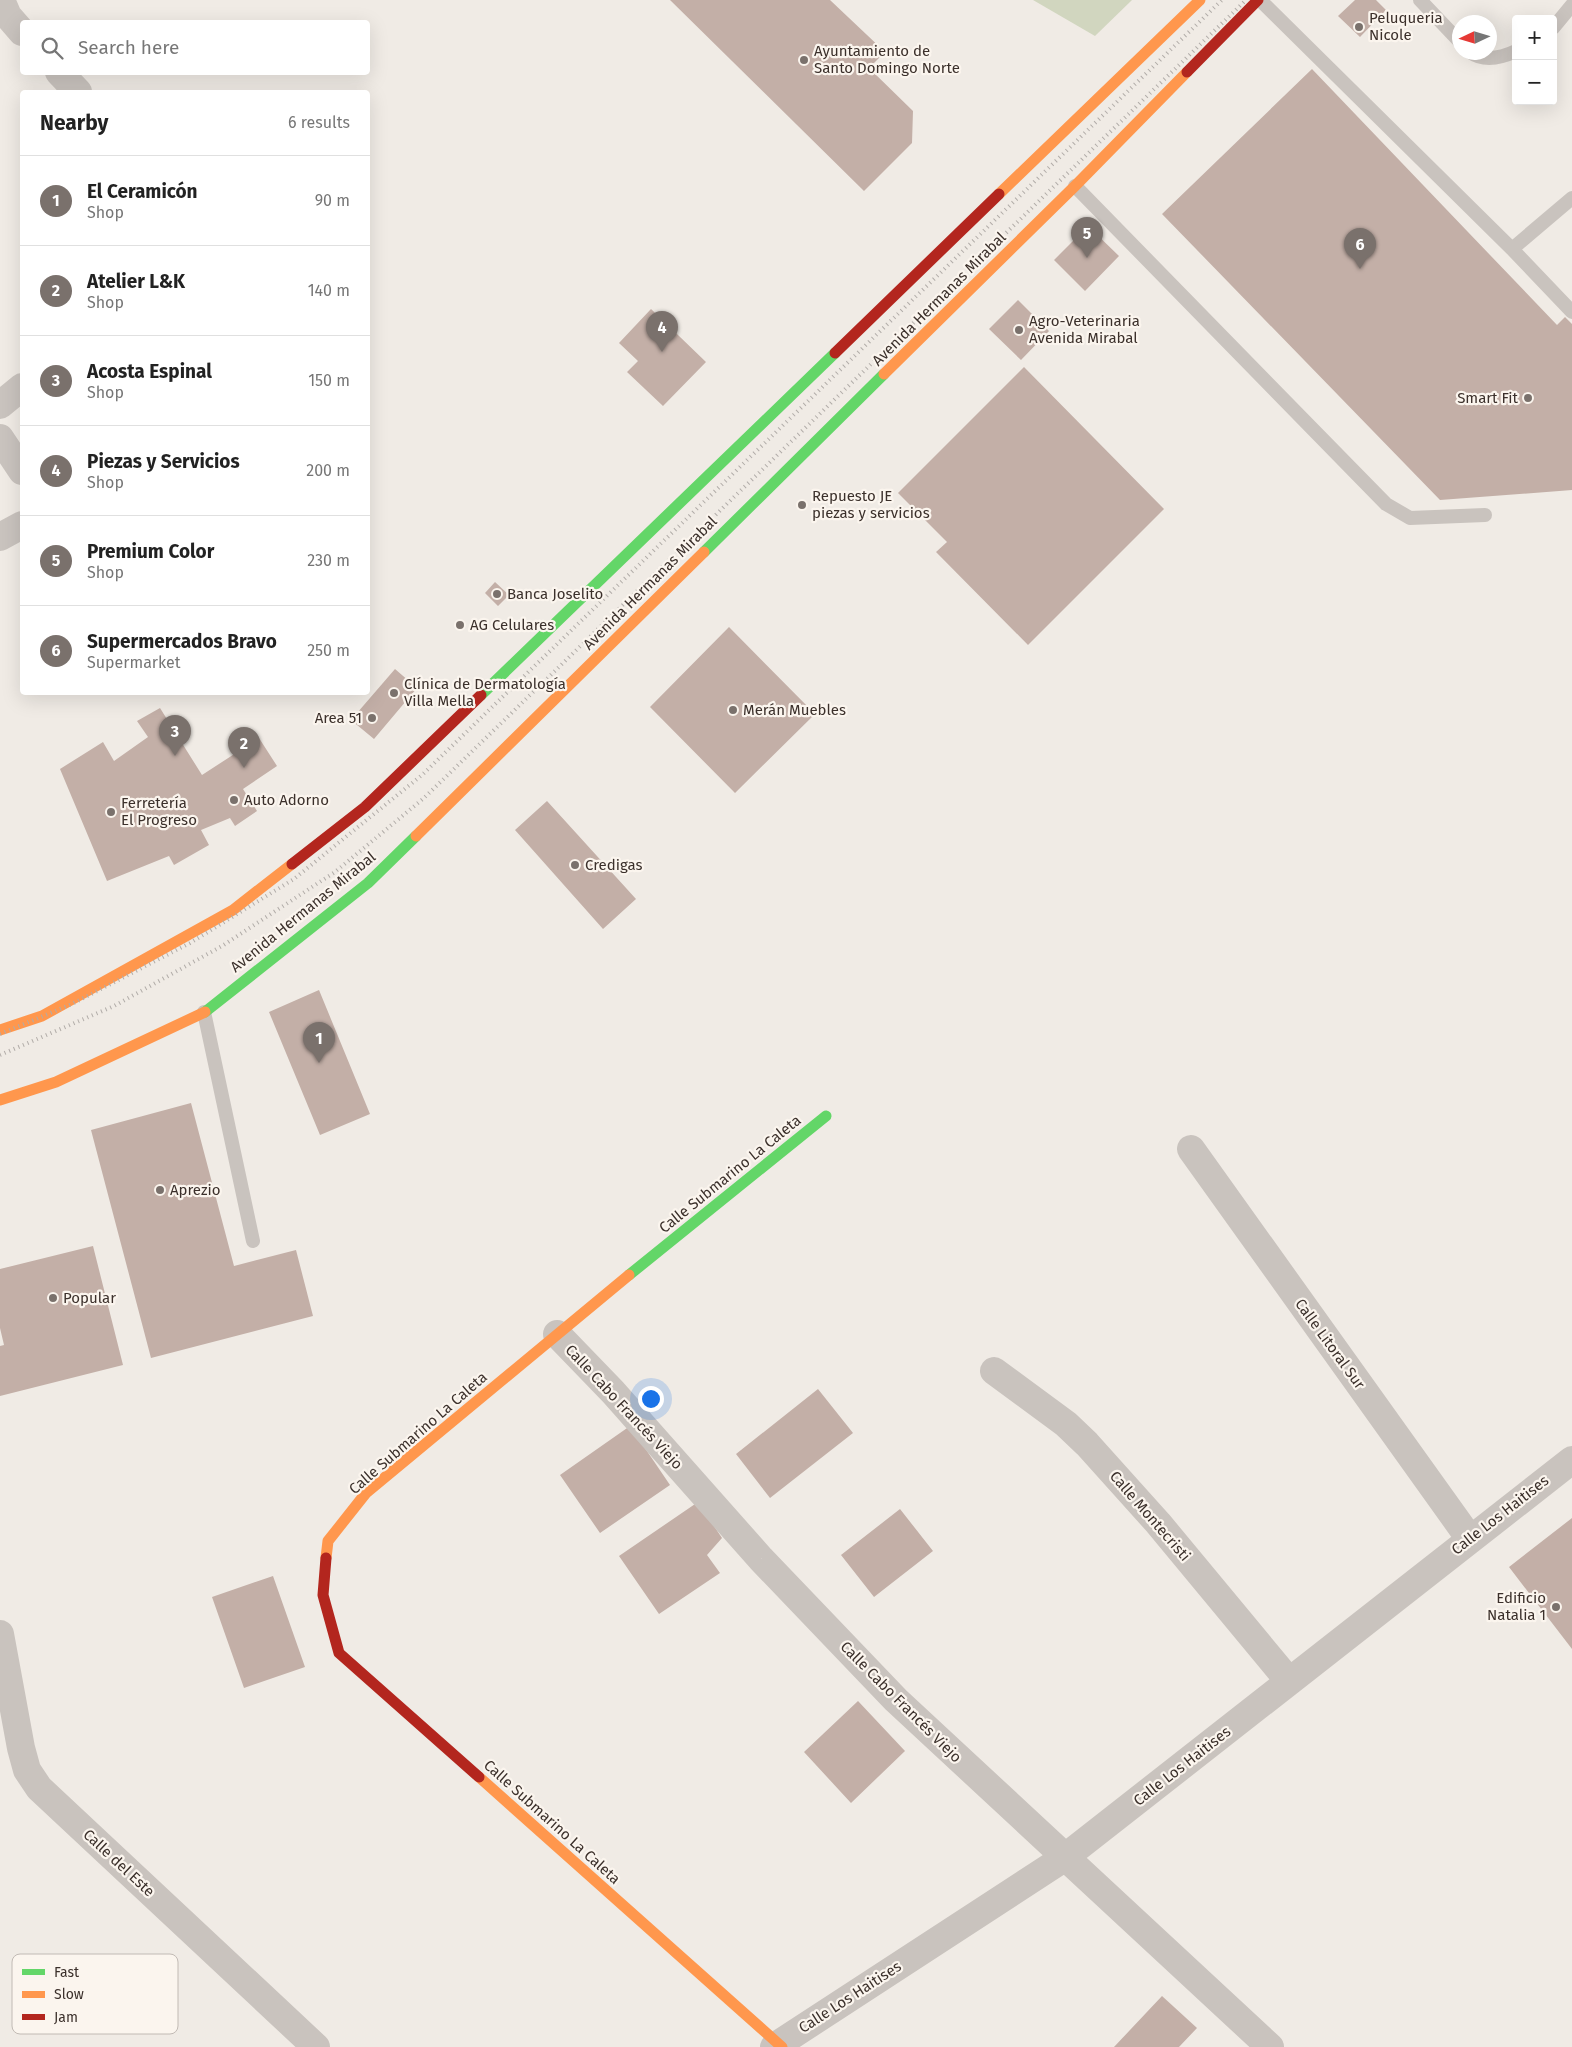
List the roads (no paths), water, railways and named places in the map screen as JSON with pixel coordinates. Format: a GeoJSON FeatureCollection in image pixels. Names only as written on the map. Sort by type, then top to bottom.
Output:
{"type":"FeatureCollection","features":[{"type":"Feature","properties":{"kind":"main road"},"geometry":{"type":"LineString","coordinates":[[0,1030],[42,1016],[233,910],[365,807],[1200,0]]}},
{"type":"Feature","properties":{"kind":"main road","name":"Avenida Hermanas Mirabal"},"geometry":{"type":"LineString","coordinates":[[0,1100],[56,1082],[204,1012],[368,882],[1075,186],[1259,0]]}},
{"type":"Feature","properties":{"kind":"main road","name":"Calle Submarino La Caleta"},"geometry":{"type":"LineString","coordinates":[[778,2046],[340,1653],[323,1595],[328,1541],[366,1493],[557,1334],[826,1116]]}},
{"type":"Feature","properties":{"kind":"street"},"geometry":{"type":"LineString","coordinates":[[1,0],[8,16],[20,30]]}},
{"type":"Feature","properties":{"kind":"street"},"geometry":{"type":"LineString","coordinates":[[62,75],[76,90]]}},
{"type":"Feature","properties":{"kind":"street"},"geometry":{"type":"LineString","coordinates":[[0,406],[20,389]]}},
{"type":"Feature","properties":{"kind":"street"},"geometry":{"type":"LineString","coordinates":[[0,438],[20,468]]}},
{"type":"Feature","properties":{"kind":"street"},"geometry":{"type":"LineString","coordinates":[[0,537],[20,526]]}},
{"type":"Feature","properties":{"kind":"street","name":"Calle Litoral Sur"},"geometry":{"type":"LineString","coordinates":[[1191,1150],[1470,1539]]}},
{"type":"Feature","properties":{"kind":"street","name":"Calle Cabo Francés Viejo"},"geometry":{"type":"LineString","coordinates":[[557,1334],[613,1392],[761,1559],[896,1700],[1064,1858],[1270,2047]]}},
{"type":"Feature","properties":{"kind":"street","name":"Calle Montecristi"},"geometry":{"type":"LineString","coordinates":[[994,1371],[1066,1424],[1087,1444],[1158,1523],[1289,1681]]}},
{"type":"Feature","properties":{"kind":"street","name":"Calle Los Haitises"},"geometry":{"type":"LineString","coordinates":[[778,2046],[1064,1858],[1572,1460]]}},
{"type":"Feature","properties":{"kind":"street","name":"Calle del Este"},"geometry":{"type":"LineString","coordinates":[[0,1634],[20,1748],[27,1770],[39,1788],[316,2047]]}},
{"type":"Feature","properties":{"kind":"lane"},"geometry":{"type":"LineString","coordinates":[[1259,0],[1512,249],[1572,312]]}},
{"type":"Feature","properties":{"kind":"lane"},"geometry":{"type":"LineString","coordinates":[[1420,0],[1452,34]]}},
{"type":"Feature","properties":{"kind":"lane"},"geometry":{"type":"LineString","coordinates":[[1557,23],[1572,5]]}},
{"type":"Feature","properties":{"kind":"lane"},"geometry":{"type":"LineString","coordinates":[[1497,57],[1512,53]]}},
{"type":"Feature","properties":{"kind":"lane"},"geometry":{"type":"LineString","coordinates":[[1075,186],[1386,504],[1410,518],[1485,515]]}},
{"type":"Feature","properties":{"kind":"lane"},"geometry":{"type":"LineString","coordinates":[[1512,249],[1572,198]]}},
{"type":"Feature","properties":{"kind":"lane"},"geometry":{"type":"LineString","coordinates":[[204,1012],[253,1241]]}},
{"type":"Feature","properties":{"kind":"railway"},"geometry":{"type":"LineString","coordinates":[[0,1034],[72,1004],[190,943],[294,879],[422,775],[1222,0]]}},
{"type":"Feature","properties":{"kind":"railway"},"geometry":{"type":"LineString","coordinates":[[0,1055],[114,1006],[222,946],[335,872],[424,798],[1246,0]]}},
{"type":"Feature","properties":{"kind":"place","name":"Peluqueria Nicole"},"geometry":{"type":"Point","coordinates":[1359,27]}},
{"type":"Feature","properties":{"kind":"place","name":"Ayuntamiento de Santo Domingo Norte"},"geometry":{"type":"Point","coordinates":[804,60]}},
{"type":"Feature","properties":{"kind":"place","name":"Premium Color"},"geometry":{"type":"Point","coordinates":[1087,258]}},
{"type":"Feature","properties":{"kind":"place","name":"Supermercados Bravo"},"geometry":{"type":"Point","coordinates":[1360,269]}},
{"type":"Feature","properties":{"kind":"place","name":"Agro-Veterinaria Avenida Mirabal"},"geometry":{"type":"Point","coordinates":[1019,330]}},
{"type":"Feature","properties":{"kind":"place","name":"Piezas y Servicios"},"geometry":{"type":"Point","coordinates":[662,352]}},
{"type":"Feature","properties":{"kind":"place","name":"Smart Fit"},"geometry":{"type":"Point","coordinates":[1528,398]}},
{"type":"Feature","properties":{"kind":"place","name":"Repuesto JE piezas y servicios"},"geometry":{"type":"Point","coordinates":[802,505]}},
{"type":"Feature","properties":{"kind":"place","name":"Banca Joselito"},"geometry":{"type":"Point","coordinates":[497,594]}},
{"type":"Feature","properties":{"kind":"place","name":"AG Celulares"},"geometry":{"type":"Point","coordinates":[460,625]}},
{"type":"Feature","properties":{"kind":"place","name":"Clínica de Dermatología Villa Mella"},"geometry":{"type":"Point","coordinates":[394,693]}},
{"type":"Feature","properties":{"kind":"place","name":"Merán Muebles"},"geometry":{"type":"Point","coordinates":[733,710]}},
{"type":"Feature","properties":{"kind":"place","name":"Area 51"},"geometry":{"type":"Point","coordinates":[372,718]}},
{"type":"Feature","properties":{"kind":"place","name":"Acosta Espinal"},"geometry":{"type":"Point","coordinates":[175,756]}},
{"type":"Feature","properties":{"kind":"place","name":"Atelier L&K"},"geometry":{"type":"Point","coordinates":[244,768]}},
{"type":"Feature","properties":{"kind":"place","name":"Auto Adorno"},"geometry":{"type":"Point","coordinates":[234,800]}},
{"type":"Feature","properties":{"kind":"place","name":"Ferretería El Progreso"},"geometry":{"type":"Point","coordinates":[111,812]}},
{"type":"Feature","properties":{"kind":"place","name":"Credigas"},"geometry":{"type":"Point","coordinates":[575,865]}},
{"type":"Feature","properties":{"kind":"place","name":"El Ceramicón"},"geometry":{"type":"Point","coordinates":[319,1063]}},
{"type":"Feature","properties":{"kind":"place","name":"Aprezio"},"geometry":{"type":"Point","coordinates":[160,1190]}},
{"type":"Feature","properties":{"kind":"place","name":"Popular"},"geometry":{"type":"Point","coordinates":[53,1298]}},
{"type":"Feature","properties":{"kind":"place","name":"Edificio Natalia 1"},"geometry":{"type":"Point","coordinates":[1556,1607]}}]}
